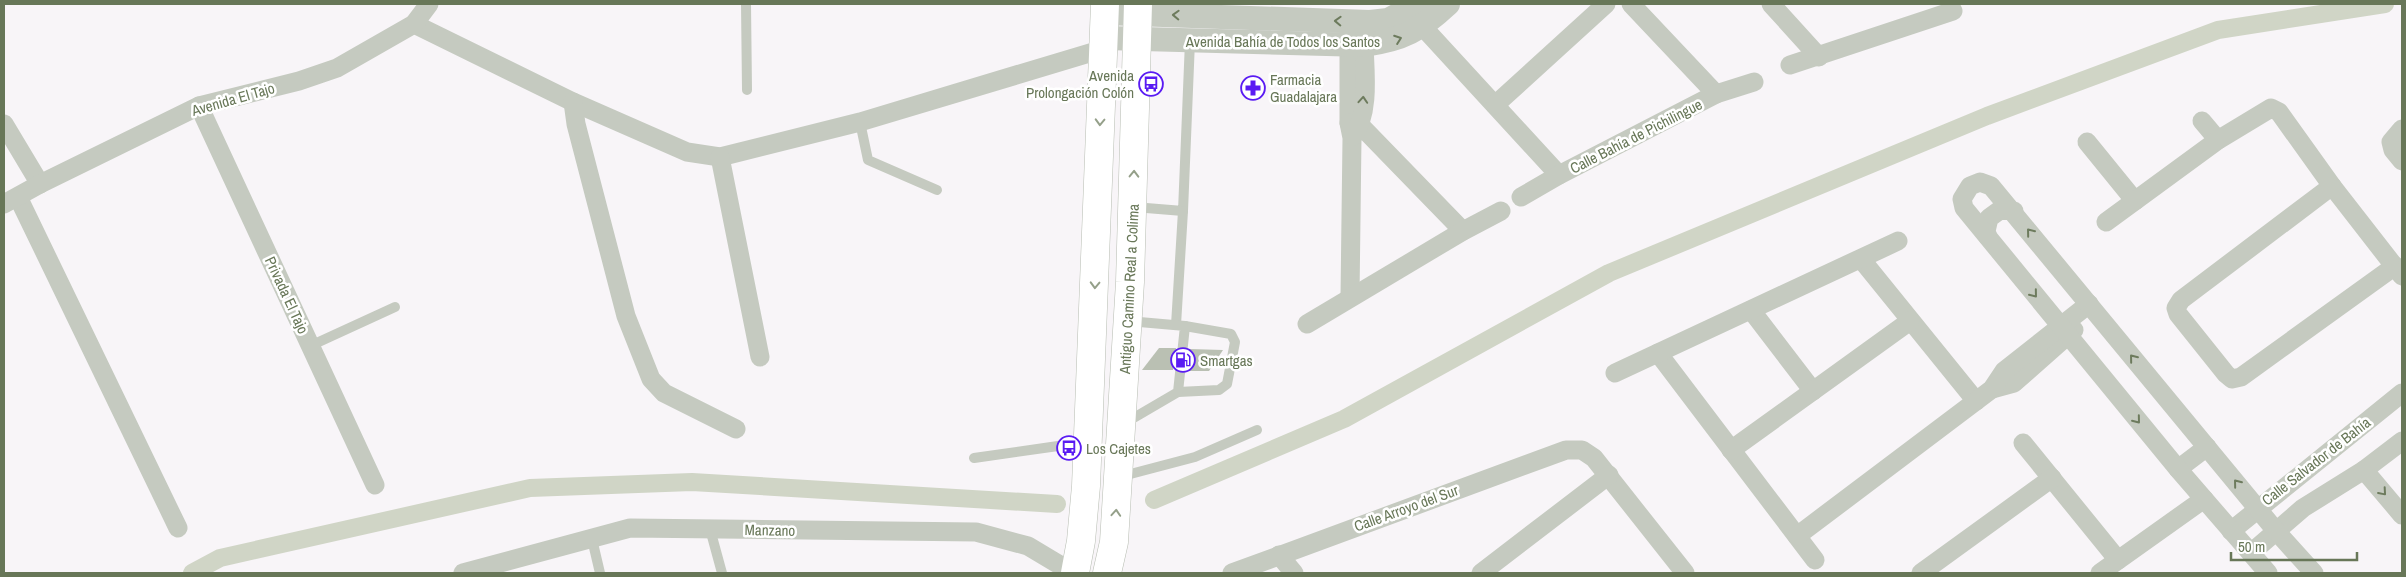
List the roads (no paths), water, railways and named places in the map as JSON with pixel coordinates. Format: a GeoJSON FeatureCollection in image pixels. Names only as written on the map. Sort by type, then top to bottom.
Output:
{"type":"FeatureCollection","features":[{"type":"Feature","properties":{"kind":"main road","name":"Antiguo Camino Real a Colima"},"geometry":{"type":"LineString","coordinates":[[1107,573],[1114,542],[1128,321],[1133,207],[1137,19]]}},
{"type":"Feature","properties":{"kind":"main road"},"geometry":{"type":"LineString","coordinates":[[1074,573],[1082,541],[1088,444],[1104,26]]}},
{"type":"Feature","properties":{"kind":"street","name":"Avenida El Tajo"},"geometry":{"type":"LineString","coordinates":[[11,201],[40,184],[199,106],[299,81],[337,68],[414,24],[429,4]]}},
{"type":"Feature","properties":{"kind":"street","name":"Avenida Bahía de Todos los Santos"},"geometry":{"type":"LineString","coordinates":[[1137,19],[1190,41],[1357,45],[1390,42],[1423,18],[1448,4]]}},
{"type":"Feature","properties":{"kind":"street"},"geometry":{"type":"LineString","coordinates":[[1495,105],[1606,4]]}},
{"type":"Feature","properties":{"kind":"street"},"geometry":{"type":"LineString","coordinates":[[1631,4],[1716,94]]}},
{"type":"Feature","properties":{"kind":"street"},"geometry":{"type":"LineString","coordinates":[[1771,4],[1819,56]]}},
{"type":"Feature","properties":{"kind":"street"},"geometry":{"type":"LineString","coordinates":[[1790,65],[1819,56],[1928,10],[1953,11]]}},
{"type":"Feature","properties":{"kind":"street"},"geometry":{"type":"LineString","coordinates":[[1423,18],[1454,62],[1459,64],[1559,175]]}},
{"type":"Feature","properties":{"kind":"street","name":"Avenida Bahía de Todos los Santos"},"geometry":{"type":"LineString","coordinates":[[1104,26],[1137,19],[1370,22],[1423,18]]}},
{"type":"Feature","properties":{"kind":"street"},"geometry":{"type":"LineString","coordinates":[[414,24],[573,102],[687,152],[720,157],[860,122],[1104,26]]}},
{"type":"Feature","properties":{"kind":"street"},"geometry":{"type":"LineString","coordinates":[[1350,297],[1357,45]]}},
{"type":"Feature","properties":{"kind":"street","name":"Calle Bahía de Pichilingue"},"geometry":{"type":"LineString","coordinates":[[1521,197],[1559,175],[1716,94],[1754,82]]}},
{"type":"Feature","properties":{"kind":"street"},"geometry":{"type":"LineString","coordinates":[[573,102],[576,124],[626,316],[651,378],[664,393],[736,429]]}},
{"type":"Feature","properties":{"kind":"street","name":"Privada El Tajo"},"geometry":{"type":"LineString","coordinates":[[199,106],[375,485]]}},
{"type":"Feature","properties":{"kind":"street"},"geometry":{"type":"LineString","coordinates":[[2106,222],[2218,140],[2271,108],[2279,112],[2332,186],[2399,271],[2241,377],[2232,379],[2178,314],[2176,308],[2181,300],[2332,186]]}},
{"type":"Feature","properties":{"kind":"street"},"geometry":{"type":"LineString","coordinates":[[2202,121],[2218,140]]}},
{"type":"Feature","properties":{"kind":"street"},"geometry":{"type":"LineString","coordinates":[[4,124],[40,184]]}},
{"type":"Feature","properties":{"kind":"street"},"geometry":{"type":"LineString","coordinates":[[1354,129],[1463,231]]}},
{"type":"Feature","properties":{"kind":"street"},"geometry":{"type":"LineString","coordinates":[[2402,129],[2391,142],[2393,150],[2402,161]]}},
{"type":"Feature","properties":{"kind":"street"},"geometry":{"type":"LineString","coordinates":[[2087,142],[2135,201]]}},
{"type":"Feature","properties":{"kind":"street"},"geometry":{"type":"LineString","coordinates":[[720,157],[760,357]]}},
{"type":"Feature","properties":{"kind":"street"},"geometry":{"type":"LineString","coordinates":[[2268,573],[2178,469],[1964,208],[1962,199],[1970,186],[1980,182],[1991,186],[2276,531],[2314,573]]}},
{"type":"Feature","properties":{"kind":"street"},"geometry":{"type":"LineString","coordinates":[[11,201],[178,528]]}},
{"type":"Feature","properties":{"kind":"street"},"geometry":{"type":"LineString","coordinates":[[1988,237],[1986,231],[1989,218],[2000,210],[2014,212]]}},
{"type":"Feature","properties":{"kind":"street"},"geometry":{"type":"LineString","coordinates":[[1307,324],[1463,231],[1501,211]]}},
{"type":"Feature","properties":{"kind":"street"},"geometry":{"type":"LineString","coordinates":[[1615,373],[1898,241]]}},
{"type":"Feature","properties":{"kind":"street"},"geometry":{"type":"LineString","coordinates":[[1862,259],[1976,401]]}},
{"type":"Feature","properties":{"kind":"street"},"geometry":{"type":"LineString","coordinates":[[1796,536],[1992,389],[2014,383],[2064,330],[2092,308]]}},
{"type":"Feature","properties":{"kind":"street"},"geometry":{"type":"LineString","coordinates":[[1751,310],[1813,391]]}},
{"type":"Feature","properties":{"kind":"street"},"geometry":{"type":"LineString","coordinates":[[1731,450],[1910,321]]}},
{"type":"Feature","properties":{"kind":"street"},"geometry":{"type":"LineString","coordinates":[[1658,353],[1815,560]]}},
{"type":"Feature","properties":{"kind":"street","name":"Calle Salvador de Bahía"},"geometry":{"type":"LineString","coordinates":[[2231,530],[2402,393]]}},
{"type":"Feature","properties":{"kind":"street","name":"Calle Salvador de Bahía"},"geometry":{"type":"LineString","coordinates":[[2251,553],[2303,508],[2364,470],[2402,441]]}},
{"type":"Feature","properties":{"kind":"street"},"geometry":{"type":"LineString","coordinates":[[2023,443],[2118,560]]}},
{"type":"Feature","properties":{"kind":"street"},"geometry":{"type":"LineString","coordinates":[[2178,469],[2207,447]]}},
{"type":"Feature","properties":{"kind":"street","name":"Calle Arroyo del Sur"},"geometry":{"type":"LineString","coordinates":[[1232,573],[1566,450],[1582,450],[1594,458],[1609,475]]}},
{"type":"Feature","properties":{"kind":"street"},"geometry":{"type":"LineString","coordinates":[[2364,470],[2402,514]]}},
{"type":"Feature","properties":{"kind":"street"},"geometry":{"type":"LineString","coordinates":[[1482,573],[1609,475],[1685,573]]}},
{"type":"Feature","properties":{"kind":"street"},"geometry":{"type":"LineString","coordinates":[[1921,573],[2052,478]]}},
{"type":"Feature","properties":{"kind":"street"},"geometry":{"type":"LineString","coordinates":[[2100,573],[2204,500]]}},
{"type":"Feature","properties":{"kind":"street","name":"Manzano"},"geometry":{"type":"LineString","coordinates":[[463,573],[630,528],[976,532],[1028,546],[1074,573]]}},
{"type":"Feature","properties":{"kind":"street"},"geometry":{"type":"LineString","coordinates":[[1279,555],[1294,573]]}},
{"type":"Feature","properties":{"kind":"lane"},"geometry":{"type":"LineString","coordinates":[[746,4],[747,90]]}},
{"type":"Feature","properties":{"kind":"lane"},"geometry":{"type":"LineString","coordinates":[[1178,392],[1190,41]]}},
{"type":"Feature","properties":{"kind":"lane"},"geometry":{"type":"LineString","coordinates":[[860,122],[868,160],[937,190]]}},
{"type":"Feature","properties":{"kind":"lane"},"geometry":{"type":"LineString","coordinates":[[1133,207],[1183,211]]}},
{"type":"Feature","properties":{"kind":"lane"},"geometry":{"type":"LineString","coordinates":[[310,346],[395,307]]}},
{"type":"Feature","properties":{"kind":"lane"},"geometry":{"type":"LineString","coordinates":[[1122,425],[1178,392],[1220,390],[1227,384],[1235,342],[1231,334],[1181,326],[1128,321]]}},
{"type":"Feature","properties":{"kind":"lane"},"geometry":{"type":"LineString","coordinates":[[1118,477],[1196,457],[1257,430]]}},
{"type":"Feature","properties":{"kind":"lane"},"geometry":{"type":"LineString","coordinates":[[974,458],[1058,446],[1088,444]]}},
{"type":"Feature","properties":{"kind":"lane"},"geometry":{"type":"LineString","coordinates":[[710,529],[722,573]]}},
{"type":"Feature","properties":{"kind":"lane"},"geometry":{"type":"LineString","coordinates":[[592,538],[600,573]]}},
{"type":"Feature","properties":{"kind":"waterway"},"geometry":{"type":"LineString","coordinates":[[1154,500],[1344,419],[1609,273],[1987,116],[2218,30],[2385,4]]}},
{"type":"Feature","properties":{"kind":"waterway"},"geometry":{"type":"LineString","coordinates":[[192,573],[220,558],[530,488],[692,482],[1057,504]]}},
{"type":"Feature","properties":{"kind":"place","name":"Avenida Prolongación Colón"},"geometry":{"type":"Point","coordinates":[1151,84]}},
{"type":"Feature","properties":{"kind":"place","name":"Farmacia Guadalajara"},"geometry":{"type":"Point","coordinates":[1253,88]}},
{"type":"Feature","properties":{"kind":"place","name":"Smartgas"},"geometry":{"type":"Point","coordinates":[1183,360]}},
{"type":"Feature","properties":{"kind":"place","name":"Los Cajetes"},"geometry":{"type":"Point","coordinates":[1069,448]}}]}
